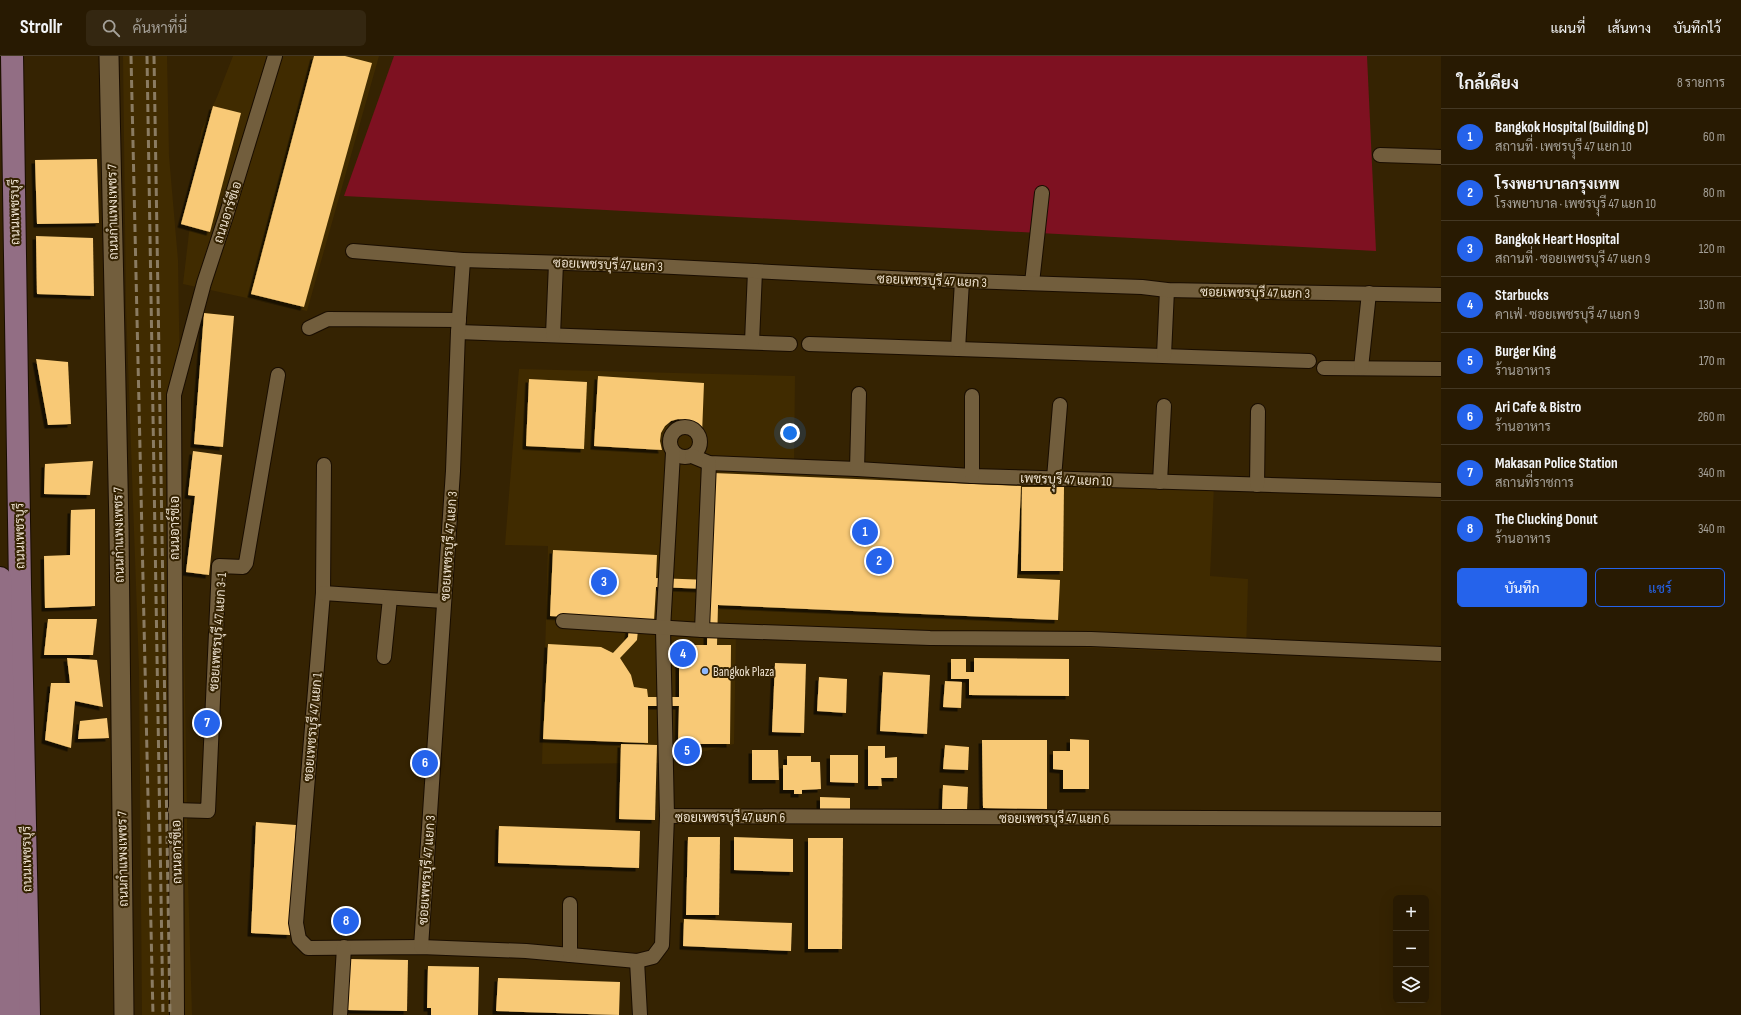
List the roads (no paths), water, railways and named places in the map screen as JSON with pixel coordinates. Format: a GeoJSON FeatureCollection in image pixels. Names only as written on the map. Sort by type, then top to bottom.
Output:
{"type":"FeatureCollection","features":[{"type":"Feature","properties":{"kind":"main road","name":"ถนนเพชรบุรี"},"geometry":{"type":"LineString","coordinates":[[12,56],[8,286],[29,1015]]}},
{"type":"Feature","properties":{"kind":"main road","name":"ถนนเพชรบุรี"},"geometry":{"type":"LineString","coordinates":[[0,578],[9,1015]]}},
{"type":"Feature","properties":{"kind":"street","name":"ถนนกำแพงเพชร 7"},"geometry":{"type":"LineString","coordinates":[[109,56],[119,529],[124,1015]]}},
{"type":"Feature","properties":{"kind":"street","name":"ถนนอาร์ซีเอ"},"geometry":{"type":"LineString","coordinates":[[177,1015],[174,395],[204,283],[275,56]]}},
{"type":"Feature","properties":{"kind":"street"},"geometry":{"type":"LineString","coordinates":[[1380,155],[1441,157]]}},
{"type":"Feature","properties":{"kind":"street"},"geometry":{"type":"LineString","coordinates":[[1032,284],[1042,193]]}},
{"type":"Feature","properties":{"kind":"street"},"geometry":{"type":"LineString","coordinates":[[353,251],[463,260]]}},
{"type":"Feature","properties":{"kind":"street","name":"ซอยเพชรบุรี 47 แยก 3"},"geometry":{"type":"LineString","coordinates":[[421,947],[453,471],[458,326],[463,260],[634,265],[962,281],[1142,287],[1167,290],[1441,295]]}},
{"type":"Feature","properties":{"kind":"street"},"geometry":{"type":"LineString","coordinates":[[553,335],[556,263]]}},
{"type":"Feature","properties":{"kind":"street"},"geometry":{"type":"LineString","coordinates":[[752,342],[755,271]]}},
{"type":"Feature","properties":{"kind":"street"},"geometry":{"type":"LineString","coordinates":[[958,348],[962,281]]}},
{"type":"Feature","properties":{"kind":"street"},"geometry":{"type":"LineString","coordinates":[[1164,355],[1167,290]]}},
{"type":"Feature","properties":{"kind":"street"},"geometry":{"type":"LineString","coordinates":[[1361,368],[1370,293]]}},
{"type":"Feature","properties":{"kind":"street"},"geometry":{"type":"LineString","coordinates":[[309,328],[328,319],[458,326],[553,335],[790,344]]}},
{"type":"Feature","properties":{"kind":"street"},"geometry":{"type":"LineString","coordinates":[[808,344],[1309,361]]}},
{"type":"Feature","properties":{"kind":"street"},"geometry":{"type":"LineString","coordinates":[[1324,368],[1441,370]]}},
{"type":"Feature","properties":{"kind":"street","name":"ซอยเพชรบุรี 47 แยก 3-1"},"geometry":{"type":"LineString","coordinates":[[175,810],[208,811],[220,566],[244,567],[246,563],[278,375]]}},
{"type":"Feature","properties":{"kind":"street"},"geometry":{"type":"LineString","coordinates":[[857,469],[859,394]]}},
{"type":"Feature","properties":{"kind":"street"},"geometry":{"type":"LineString","coordinates":[[972,396],[972,476]]}},
{"type":"Feature","properties":{"kind":"street"},"geometry":{"type":"LineString","coordinates":[[1054,478],[1060,405]]}},
{"type":"Feature","properties":{"kind":"street"},"geometry":{"type":"LineString","coordinates":[[1160,482],[1164,406]]}},
{"type":"Feature","properties":{"kind":"street"},"geometry":{"type":"LineString","coordinates":[[1257,485],[1258,411]]}},
{"type":"Feature","properties":{"kind":"street"},"geometry":{"type":"LineString","coordinates":[[640,1015],[637,960],[653,958],[662,945],[667,816],[663,629],[673,453],[669,443],[672,433],[676,430],[685,426],[695,430],[700,438],[699,448],[692,456],[682,458],[673,453]]}},
{"type":"Feature","properties":{"kind":"street","name":"เพชรบุุรี 47 แยก 10"},"geometry":{"type":"LineString","coordinates":[[692,456],[709,463],[857,469],[972,476],[1441,490]]}},
{"type":"Feature","properties":{"kind":"street"},"geometry":{"type":"LineString","coordinates":[[702,630],[709,463]]}},
{"type":"Feature","properties":{"kind":"street","name":"ซอยเพชรบุรี 47 แยก 1"},"geometry":{"type":"LineString","coordinates":[[324,465],[322,593],[296,923],[299,939],[308,948],[421,947],[526,952],[637,960]]}},
{"type":"Feature","properties":{"kind":"street"},"geometry":{"type":"LineString","coordinates":[[322,593],[444,601]]}},
{"type":"Feature","properties":{"kind":"street"},"geometry":{"type":"LineString","coordinates":[[384,657],[390,598]]}},
{"type":"Feature","properties":{"kind":"street"},"geometry":{"type":"LineString","coordinates":[[563,621],[663,629],[930,638],[1091,639],[1441,654]]}},
{"type":"Feature","properties":{"kind":"street","name":"ซอยเพชรบุรี 47 แยก 6"},"geometry":{"type":"LineString","coordinates":[[667,816],[1441,819]]}},
{"type":"Feature","properties":{"kind":"street"},"geometry":{"type":"LineString","coordinates":[[570,904],[570,955]]}},
{"type":"Feature","properties":{"kind":"street"},"geometry":{"type":"LineString","coordinates":[[340,1015],[344,947]]}},
{"type":"Feature","properties":{"kind":"railway"},"geometry":{"type":"LineString","coordinates":[[131,56],[153,1015]]}},
{"type":"Feature","properties":{"kind":"railway"},"geometry":{"type":"LineString","coordinates":[[147,56],[163,1015]]}},
{"type":"Feature","properties":{"kind":"railway"},"geometry":{"type":"LineString","coordinates":[[154,56],[170,1015]]}},
{"type":"Feature","properties":{"kind":"place","name":"Bangkok Hospital (Building D)"},"geometry":{"type":"Point","coordinates":[865,532]}},
{"type":"Feature","properties":{"kind":"place","name":"โรงพยาบาลกรุงเทพ"},"geometry":{"type":"Point","coordinates":[879,561]}},
{"type":"Feature","properties":{"kind":"place","name":"Bangkok Heart Hospital"},"geometry":{"type":"Point","coordinates":[604,582]}},
{"type":"Feature","properties":{"kind":"place","name":"Starbucks"},"geometry":{"type":"Point","coordinates":[683,654]}},
{"type":"Feature","properties":{"kind":"place","name":"Bangkok Plaza"},"geometry":{"type":"Point","coordinates":[705,671]}},
{"type":"Feature","properties":{"kind":"place","name":"Makasan Police Station"},"geometry":{"type":"Point","coordinates":[207,723]}},
{"type":"Feature","properties":{"kind":"place","name":"Burger King"},"geometry":{"type":"Point","coordinates":[687,751]}},
{"type":"Feature","properties":{"kind":"place","name":"Ari Cafe & Bistro"},"geometry":{"type":"Point","coordinates":[425,763]}},
{"type":"Feature","properties":{"kind":"place","name":"The Clucking Donut"},"geometry":{"type":"Point","coordinates":[346,921]}}]}
